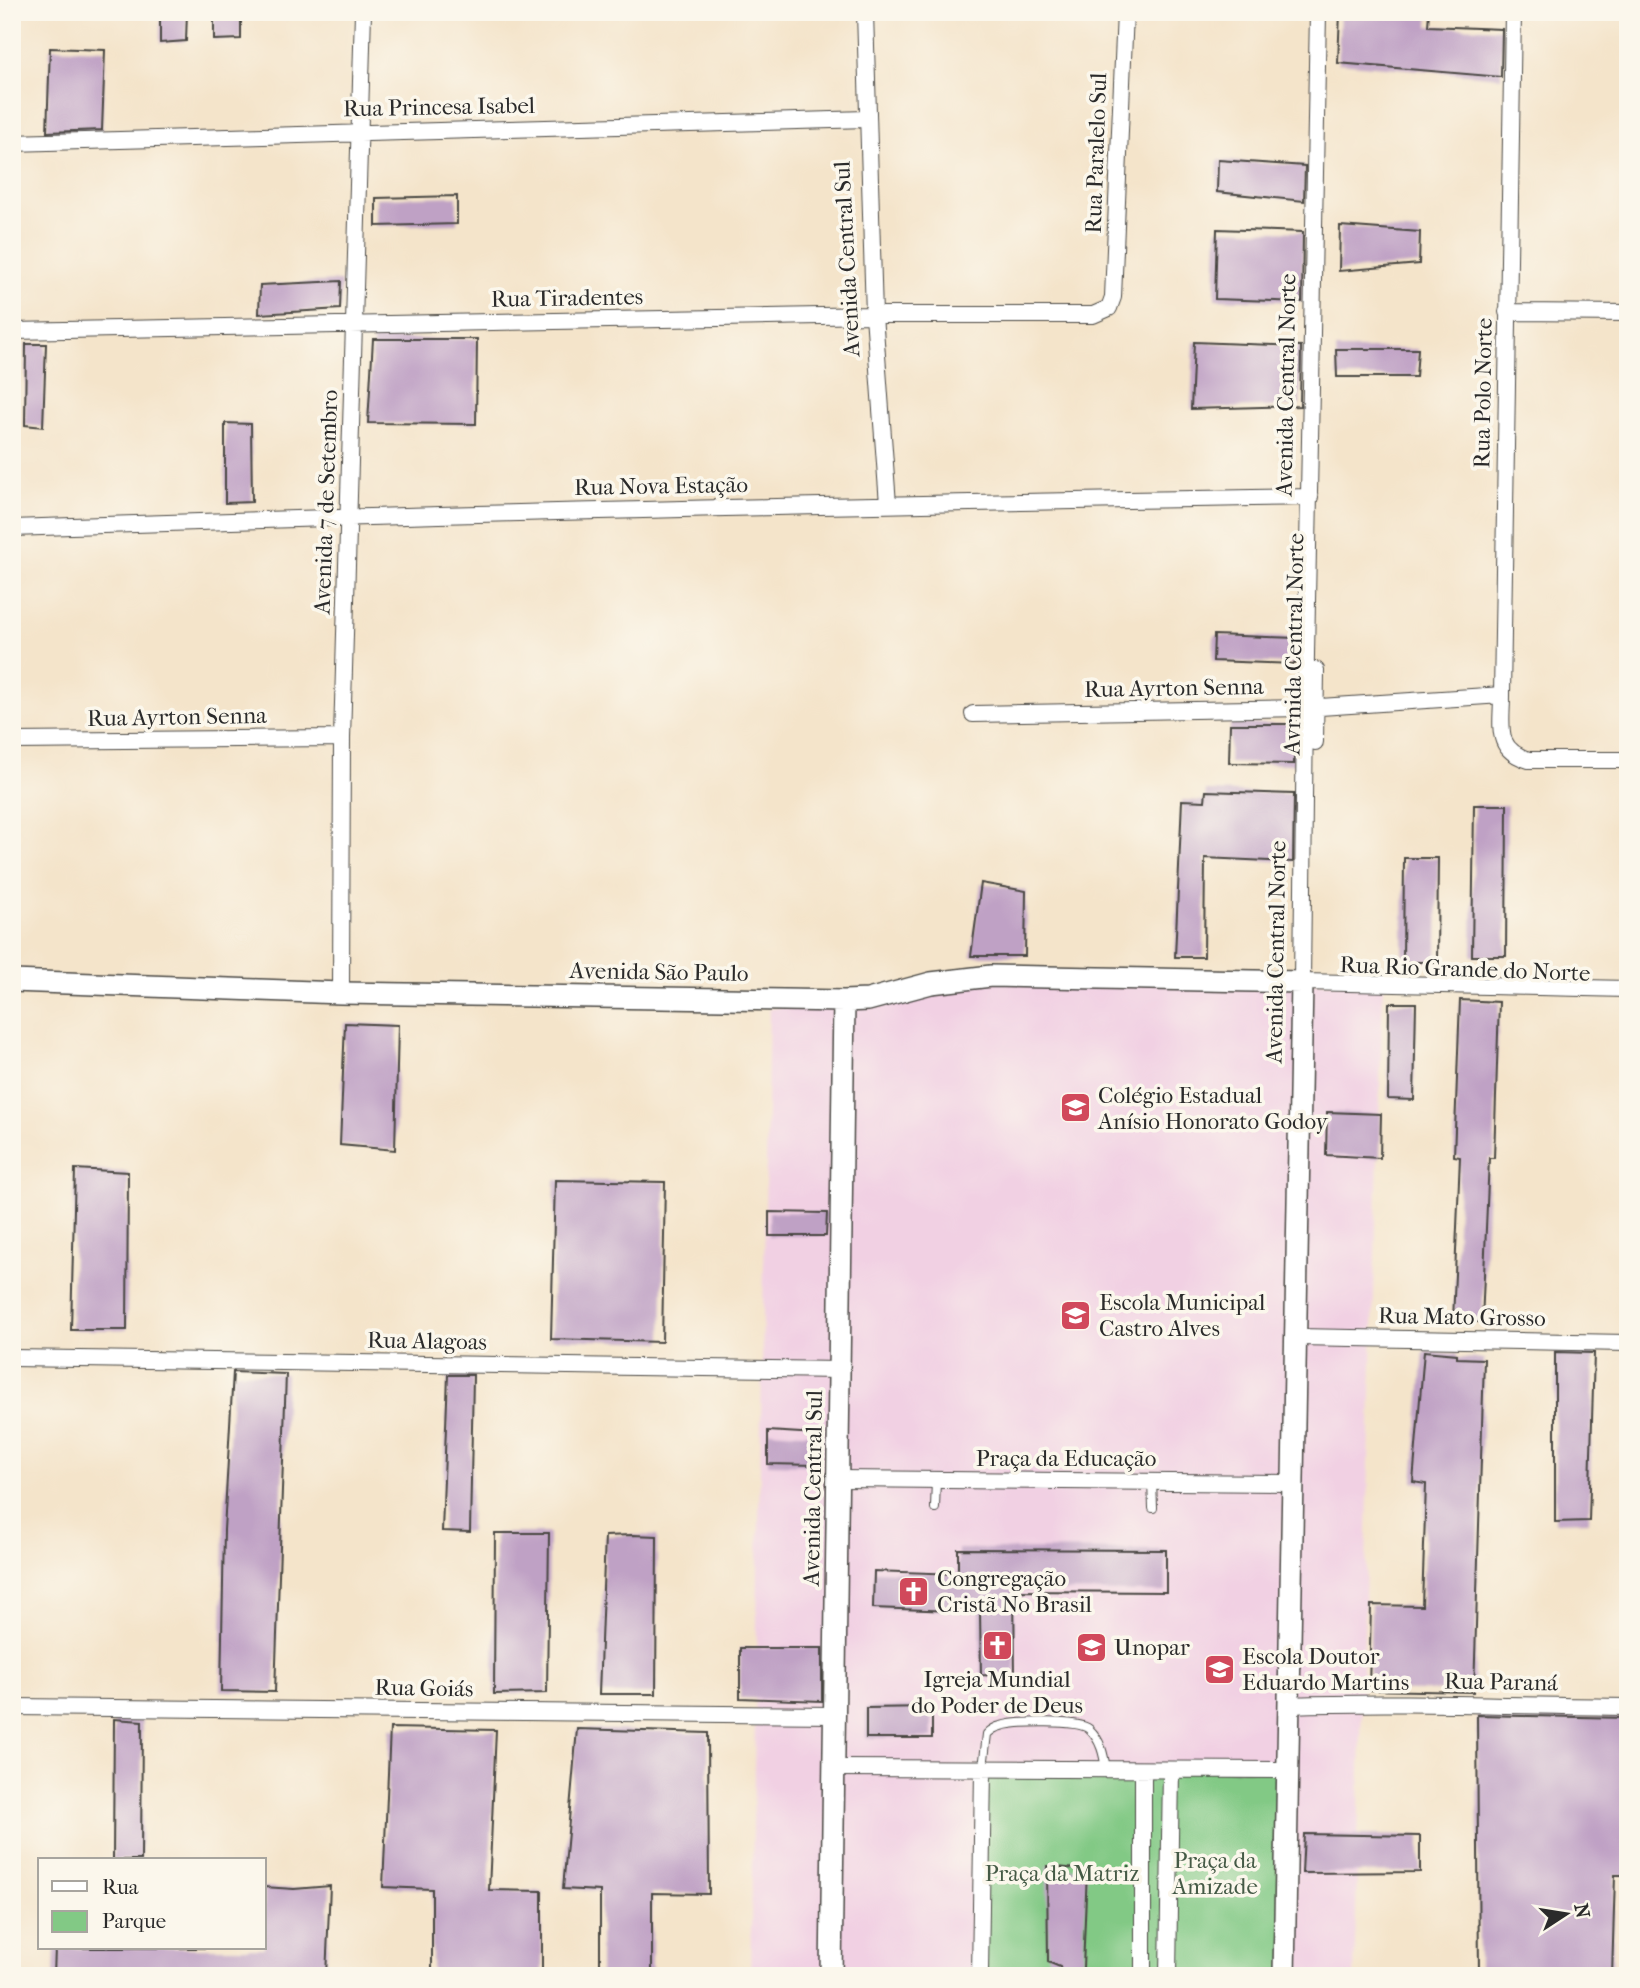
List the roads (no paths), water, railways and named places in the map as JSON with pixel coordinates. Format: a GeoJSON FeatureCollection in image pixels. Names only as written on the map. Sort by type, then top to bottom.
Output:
{"type":"FeatureCollection","features":[{"type":"Feature","properties":{"kind":"main road","name":"Avenida São Paulo"},"geometry":{"type":"LineString","coordinates":[[12,981],[341,993],[844,1001],[868,1000],[931,983],[991,976],[1305,984]]}},
{"type":"Feature","properties":{"kind":"main road","name":"Avenida Central Norte"},"geometry":{"type":"LineString","coordinates":[[1284,1976],[1305,984]]}},
{"type":"Feature","properties":{"kind":"main road","name":"Avenida Central Sul"},"geometry":{"type":"LineString","coordinates":[[831,1976],[844,1001]]}},
{"type":"Feature","properties":{"kind":"street","name":"Avenida 7 de Setembro"},"geometry":{"type":"LineString","coordinates":[[341,993],[342,738],[363,12]]}},
{"type":"Feature","properties":{"kind":"street","name":"Avenida Central Sul"},"geometry":{"type":"LineString","coordinates":[[865,12],[874,314],[888,504]]}},
{"type":"Feature","properties":{"kind":"street","name":"Rua Paralelo Sul"},"geometry":{"type":"LineString","coordinates":[[1113,296],[1125,12]]}},
{"type":"Feature","properties":{"kind":"street","name":"Avenida Central Norte"},"geometry":{"type":"LineString","coordinates":[[1305,984],[1318,12]]}},
{"type":"Feature","properties":{"kind":"street","name":"Avrnida Central Norte"},"geometry":{"type":"LineString","coordinates":[[1310,707],[1329,12]]}},
{"type":"Feature","properties":{"kind":"street","name":"Rua Polo Norte"},"geometry":{"type":"LineString","coordinates":[[1513,12],[1503,741],[1514,756],[1529,760],[1628,760]]}},
{"type":"Feature","properties":{"kind":"street","name":"Rua Princesa Isabel"},"geometry":{"type":"LineString","coordinates":[[12,143],[867,119]]}},
{"type":"Feature","properties":{"kind":"street","name":"Rua Tiradentes"},"geometry":{"type":"LineString","coordinates":[[12,331],[874,314],[1093,316],[1109,309],[1113,296]]}},
{"type":"Feature","properties":{"kind":"street"},"geometry":{"type":"LineString","coordinates":[[1507,312],[1628,313]]}},
{"type":"Feature","properties":{"kind":"street","name":"Rua Nova Estação"},"geometry":{"type":"LineString","coordinates":[[12,528],[349,516],[1310,498]]}},
{"type":"Feature","properties":{"kind":"street","name":"Rua Ayrton Senna"},"geometry":{"type":"LineString","coordinates":[[973,714],[1310,707],[1502,695]]}},
{"type":"Feature","properties":{"kind":"street","name":"Rua Ayrton Senna"},"geometry":{"type":"LineString","coordinates":[[12,741],[342,738]]}},
{"type":"Feature","properties":{"kind":"street","name":"Rua Rio Grande do Norte"},"geometry":{"type":"LineString","coordinates":[[1305,984],[1628,989]]}},
{"type":"Feature","properties":{"kind":"street","name":"Rua Rio Grande do Norte"},"geometry":{"type":"LineString","coordinates":[[1305,984],[1628,996]]}},
{"type":"Feature","properties":{"kind":"street","name":"Rua Mato Grosso"},"geometry":{"type":"LineString","coordinates":[[1296,1337],[1628,1343]]}},
{"type":"Feature","properties":{"kind":"street","name":"Rua Alagoas"},"geometry":{"type":"LineString","coordinates":[[12,1358],[841,1370]]}},
{"type":"Feature","properties":{"kind":"street","name":"Praça da Educação"},"geometry":{"type":"LineString","coordinates":[[839,1479],[1293,1483]]}},
{"type":"Feature","properties":{"kind":"street","name":"Rua Paraná"},"geometry":{"type":"LineString","coordinates":[[1289,1705],[1385,1702],[1477,1706],[1628,1707]]}},
{"type":"Feature","properties":{"kind":"street","name":"Rua Goiás"},"geometry":{"type":"LineString","coordinates":[[12,1707],[835,1715]]}},
{"type":"Feature","properties":{"kind":"street"},"geometry":{"type":"LineString","coordinates":[[835,1768],[1288,1770]]}},
{"type":"Feature","properties":{"kind":"street"},"geometry":{"type":"LineString","coordinates":[[980,1976],[983,1769]]}},
{"type":"Feature","properties":{"kind":"street"},"geometry":{"type":"LineString","coordinates":[[1143,1770],[1143,1976]]}},
{"type":"Feature","properties":{"kind":"street"},"geometry":{"type":"LineString","coordinates":[[1168,1976],[1171,1770]]}},
{"type":"Feature","properties":{"kind":"lane"},"geometry":{"type":"LineString","coordinates":[[935,1508],[936,1480]]}},
{"type":"Feature","properties":{"kind":"lane"},"geometry":{"type":"LineString","coordinates":[[1152,1481],[1153,1508]]}},
{"type":"Feature","properties":{"kind":"lane"},"geometry":{"type":"LineString","coordinates":[[983,1769],[987,1734],[992,1730],[1004,1725],[1071,1723],[1084,1726],[1098,1740],[1106,1770]]}},
{"type":"Feature","properties":{"kind":"place","name":"Colégio Estadual Anísio Honorato Godoy"},"geometry":{"type":"Point","coordinates":[1075,1108]}},
{"type":"Feature","properties":{"kind":"place","name":"Escola Municipal Castro Alves"},"geometry":{"type":"Point","coordinates":[1076,1315]}},
{"type":"Feature","properties":{"kind":"place","name":"Congregação Cristã No Brasil"},"geometry":{"type":"Point","coordinates":[914,1591]}},
{"type":"Feature","properties":{"kind":"place","name":"Igreja Mundial do Poder de Deus"},"geometry":{"type":"Point","coordinates":[997,1645]}},
{"type":"Feature","properties":{"kind":"place","name":"Unopar"},"geometry":{"type":"Point","coordinates":[1091,1647]}},
{"type":"Feature","properties":{"kind":"place","name":"Escola Doutor Eduardo Martins"},"geometry":{"type":"Point","coordinates":[1219,1669]}},
{"type":"Feature","properties":{"kind":"park label","name":"Praça da Matriz"},"geometry":{"type":"Point","coordinates":[1062,1873]}},
{"type":"Feature","properties":{"kind":"park label","name":"Praça da Amizade"},"geometry":{"type":"Point","coordinates":[1215,1873]}}]}
